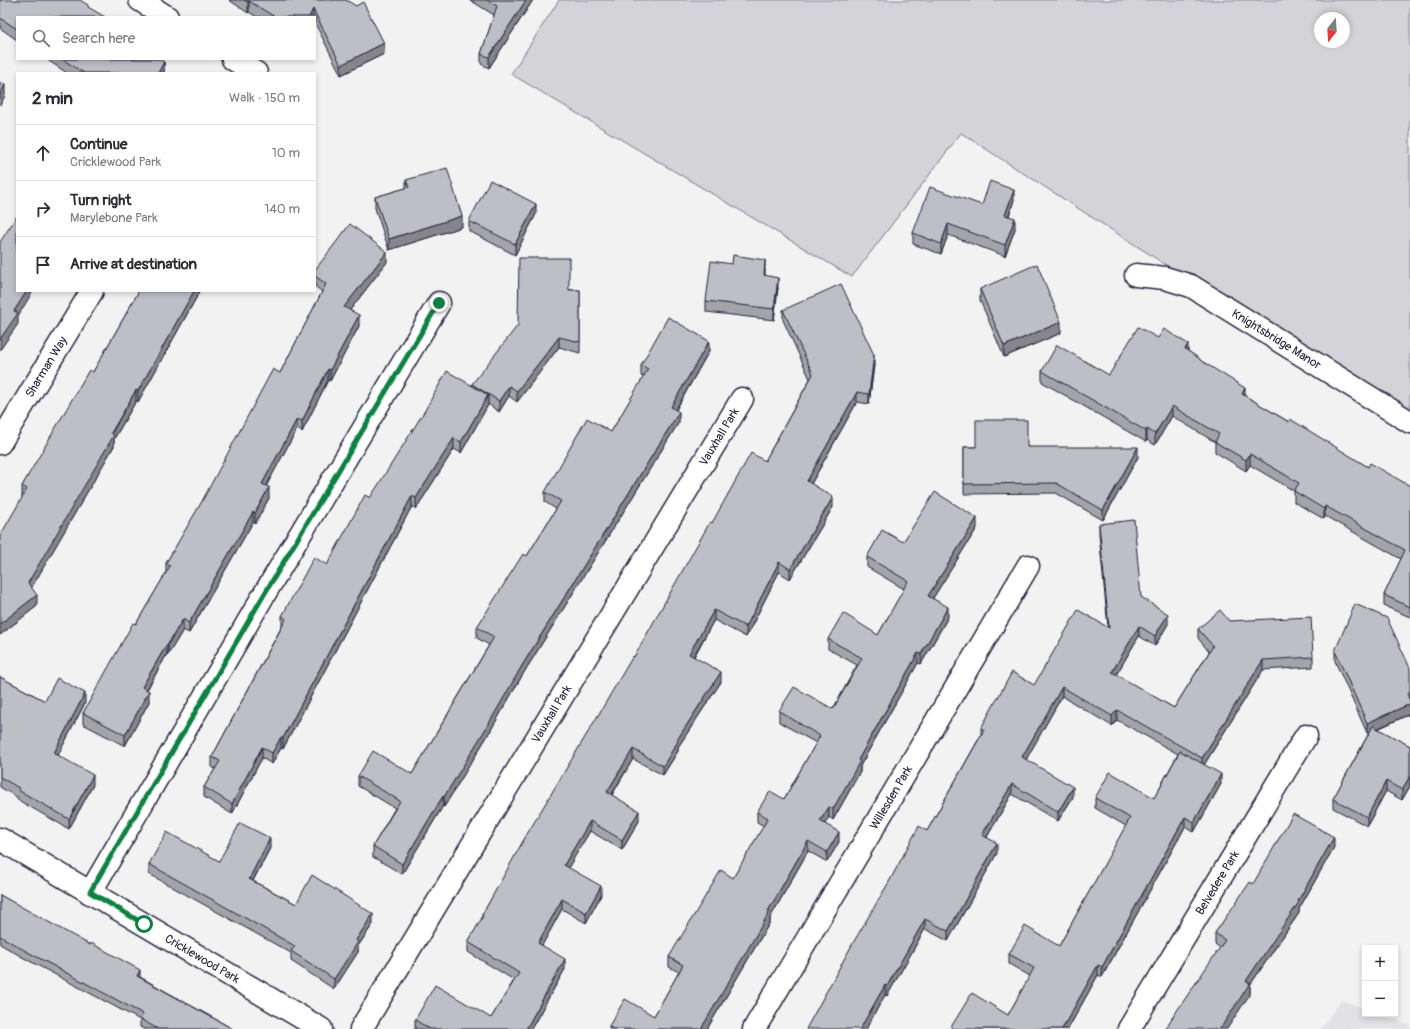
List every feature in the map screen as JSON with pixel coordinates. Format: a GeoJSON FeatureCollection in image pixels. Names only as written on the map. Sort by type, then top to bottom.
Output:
{"type":"FeatureCollection","features":[{"type":"Feature","properties":{"kind":"street"},"geometry":{"type":"LineString","coordinates":[[140,0],[165,16]]}},
{"type":"Feature","properties":{"kind":"street"},"geometry":{"type":"LineString","coordinates":[[231,64],[253,72]]}},
{"type":"Feature","properties":{"kind":"street","name":"Knightsbridge Manor"},"geometry":{"type":"LineString","coordinates":[[1136,275],[1165,278],[1191,286],[1410,422]]}},
{"type":"Feature","properties":{"kind":"street","name":"Sharman Way"},"geometry":{"type":"LineString","coordinates":[[0,443],[91,292]]}},
{"type":"Feature","properties":{"kind":"street"},"geometry":{"type":"LineString","coordinates":[[90,892],[258,605],[439,303]]}},
{"type":"Feature","properties":{"kind":"street","name":"Vauxhall Park"},"geometry":{"type":"LineString","coordinates":[[361,1029],[742,399]]}},
{"type":"Feature","properties":{"kind":"street","name":"Willesden Park"},"geometry":{"type":"LineString","coordinates":[[754,1029],[1028,566]]}},
{"type":"Feature","properties":{"kind":"street","name":"Belvedere Park"},"geometry":{"type":"LineString","coordinates":[[1129,1029],[1306,736]]}},
{"type":"Feature","properties":{"kind":"street","name":"Cricklewood Park"},"geometry":{"type":"LineString","coordinates":[[0,839],[321,1029]]}},
{"type":"Feature","properties":{"kind":"shaded area"},"geometry":{"type":"Polygon","coordinates":[[[559,0],[1410,0],[1410,409],[1404,418],[961,133],[852,277],[511,74],[559,0]]]}},
{"type":"Feature","properties":{"kind":"shaded area"},"geometry":{"type":"Polygon","coordinates":[[[1341,1000],[1362,1008],[1362,1017],[1387,1017],[1410,1026],[1410,1029],[1321,1029],[1341,1000]]]}},
{"type":"Feature","properties":{"kind":"building"},"geometry":{"type":"Polygon","coordinates":[[[0,0],[80,0],[88,5],[88,7],[103,16],[16,16],[16,28],[0,18],[0,0]]]}},
{"type":"Feature","properties":{"kind":"building"},"geometry":{"type":"Polygon","coordinates":[[[244,0],[346,0],[356,6],[363,2],[384,43],[341,65],[313,9],[310,16],[273,16],[249,1],[244,0]]]}},
{"type":"Feature","properties":{"kind":"building"},"geometry":{"type":"Polygon","coordinates":[[[487,0],[526,0],[489,57],[481,54],[497,6],[487,0]]]}},
{"type":"Feature","properties":{"kind":"building"},"geometry":{"type":"Polygon","coordinates":[[[64,60],[160,60],[164,62],[159,72],[82,72],[64,60]]]}},
{"type":"Feature","properties":{"kind":"building"},"geometry":{"type":"Polygon","coordinates":[[[0,82],[5,85],[0,94],[0,82]]]}},
{"type":"Feature","properties":{"kind":"building"},"geometry":{"type":"Polygon","coordinates":[[[447,168],[462,216],[389,239],[375,197],[409,187],[406,180],[447,168]]]}},
{"type":"Feature","properties":{"kind":"building"},"geometry":{"type":"Polygon","coordinates":[[[490,180],[536,204],[515,244],[469,221],[490,180]]]}},
{"type":"Feature","properties":{"kind":"building"},"geometry":{"type":"Polygon","coordinates":[[[990,181],[1014,190],[1005,215],[1015,218],[1005,245],[948,224],[941,244],[913,233],[930,187],[982,205],[990,181]]]}},
{"type":"Feature","properties":{"kind":"building"},"geometry":{"type":"Polygon","coordinates":[[[16,218],[16,292],[26,292],[14,311],[18,313],[0,339],[0,242],[16,218]]]}},
{"type":"Feature","properties":{"kind":"building"},"geometry":{"type":"Polygon","coordinates":[[[350,224],[387,252],[344,307],[359,315],[330,370],[328,369],[302,421],[297,419],[262,484],[269,487],[255,513],[253,512],[189,623],[183,619],[142,687],[149,691],[125,735],[83,713],[133,623],[136,624],[170,566],[166,563],[201,503],[273,369],[280,373],[326,284],[316,277],[316,269],[350,224]]]}},
{"type":"Feature","properties":{"kind":"building"},"geometry":{"type":"Polygon","coordinates":[[[733,255],[765,260],[764,275],[778,278],[774,309],[706,301],[711,261],[732,264],[733,255]]]}},
{"type":"Feature","properties":{"kind":"building"},"geometry":{"type":"Polygon","coordinates":[[[519,258],[569,258],[569,290],[580,290],[580,342],[559,337],[517,391],[509,386],[499,401],[472,384],[518,325],[519,258]]]}},
{"type":"Feature","properties":{"kind":"building"},"geometry":{"type":"Polygon","coordinates":[[[1037,264],[1061,322],[1004,346],[980,289],[1037,264]]]}},
{"type":"Feature","properties":{"kind":"building"},"geometry":{"type":"Polygon","coordinates":[[[841,284],[874,355],[869,394],[857,392],[807,481],[833,497],[790,569],[779,562],[746,627],[714,610],[689,654],[721,672],[677,740],[678,741],[663,766],[633,749],[607,792],[639,811],[622,840],[590,821],[564,865],[601,886],[586,913],[562,899],[538,943],[565,959],[526,1029],[430,1029],[415,1020],[435,985],[491,1018],[519,973],[468,942],[523,841],[633,656],[634,657],[710,522],[712,523],[751,453],[765,461],[813,374],[783,310],[841,284]]]}},
{"type":"Feature","properties":{"kind":"building"},"geometry":{"type":"Polygon","coordinates":[[[138,292],[193,292],[138,391],[136,390],[111,433],[114,435],[28,583],[37,595],[0,624],[0,536],[27,489],[22,486],[89,370],[93,372],[138,292]]]}},
{"type":"Feature","properties":{"kind":"building"},"geometry":{"type":"Polygon","coordinates":[[[668,317],[709,341],[671,407],[679,412],[523,664],[488,725],[402,864],[373,846],[400,801],[358,776],[373,751],[412,774],[494,637],[477,627],[523,554],[527,556],[561,501],[545,492],[587,418],[611,432],[648,369],[641,365],[668,317]]]}},
{"type":"Feature","properties":{"kind":"building"},"geometry":{"type":"Polygon","coordinates":[[[1138,327],[1158,338],[1164,329],[1188,344],[1185,349],[1200,360],[1245,388],[1242,394],[1289,422],[1290,419],[1368,467],[1370,463],[1410,486],[1410,607],[1384,595],[1405,550],[1325,506],[1324,509],[1294,491],[1299,483],[1250,454],[1246,460],[1215,442],[1219,434],[1172,406],[1155,434],[1147,429],[1146,431],[1042,371],[1057,345],[1109,375],[1138,327]]]}},
{"type":"Feature","properties":{"kind":"building"},"geometry":{"type":"Polygon","coordinates":[[[447,371],[488,395],[461,442],[454,438],[416,498],[412,496],[283,738],[281,737],[272,753],[262,747],[232,804],[204,787],[220,761],[212,757],[286,619],[282,616],[314,557],[327,565],[365,495],[370,498],[424,412],[447,371]]]}},
{"type":"Feature","properties":{"kind":"building"},"geometry":{"type":"Polygon","coordinates":[[[976,420],[1027,420],[1027,447],[1138,447],[1103,510],[1056,483],[964,484],[964,447],[976,447],[976,420]]]}},
{"type":"Feature","properties":{"kind":"building"},"geometry":{"type":"Polygon","coordinates":[[[935,492],[977,518],[928,596],[948,607],[921,654],[918,653],[858,760],[860,761],[833,809],[829,807],[820,821],[839,832],[827,852],[808,841],[768,911],[770,911],[701,1029],[613,1029],[609,1026],[625,999],[654,1016],[683,965],[669,957],[721,870],[733,878],[768,818],[757,812],[770,791],[784,799],[820,736],[779,711],[794,687],[833,709],[862,658],[828,639],[843,613],[878,635],[908,581],[867,557],[882,530],[903,542],[935,492]]]}},
{"type":"Feature","properties":{"kind":"building"},"geometry":{"type":"Polygon","coordinates":[[[1134,520],[1141,597],[1168,614],[1155,636],[1139,626],[1112,672],[1174,708],[1213,646],[1198,629],[1220,610],[1229,621],[1311,617],[1313,657],[1263,660],[1202,758],[1117,710],[1112,716],[1062,687],[1022,757],[1073,787],[1058,812],[1012,784],[982,835],[997,843],[948,931],[925,919],[887,986],[885,985],[860,1029],[806,1029],[919,826],[927,831],[984,730],[981,728],[1012,672],[1034,685],[1078,610],[1109,628],[1099,524],[1134,520]]]}},
{"type":"Feature","properties":{"kind":"building"},"geometry":{"type":"Polygon","coordinates":[[[1355,604],[1387,618],[1410,668],[1410,692],[1407,694],[1410,704],[1367,723],[1335,651],[1355,604]]]}},
{"type":"Feature","properties":{"kind":"building"},"geometry":{"type":"Polygon","coordinates":[[[0,677],[45,701],[57,678],[85,693],[54,753],[93,775],[69,819],[18,790],[19,788],[0,777],[0,677]]]}},
{"type":"Feature","properties":{"kind":"building"},"geometry":{"type":"Polygon","coordinates":[[[1373,726],[1410,746],[1410,776],[1402,790],[1386,781],[1367,817],[1333,799],[1373,726]]]}},
{"type":"Feature","properties":{"kind":"building"},"geometry":{"type":"Polygon","coordinates":[[[1180,751],[1221,774],[1194,822],[1185,817],[1102,967],[1098,965],[1062,1029],[953,1029],[951,1027],[972,993],[1008,1015],[1034,968],[1009,954],[1025,926],[1059,946],[1130,818],[1095,798],[1110,772],[1154,798],[1180,751]]]}},
{"type":"Feature","properties":{"kind":"building"},"geometry":{"type":"Polygon","coordinates":[[[1293,814],[1334,837],[1298,901],[1299,902],[1246,981],[1250,983],[1220,1029],[1166,1029],[1225,940],[1215,933],[1250,882],[1253,884],[1293,814]]]}},
{"type":"Feature","properties":{"kind":"building"},"geometry":{"type":"Polygon","coordinates":[[[240,823],[270,838],[249,879],[296,904],[312,875],[373,914],[356,940],[358,942],[334,979],[291,951],[295,946],[149,864],[167,832],[219,861],[240,823]]]}},
{"type":"Feature","properties":{"kind":"building"},"geometry":{"type":"Polygon","coordinates":[[[0,895],[90,945],[91,943],[140,970],[137,976],[233,1029],[158,1029],[140,1019],[143,1014],[0,936],[0,895]]]}},
{"type":"Feature","properties":{"kind":"route"},"geometry":{"type":"LineString","coordinates":[[144,924],[90,892],[262,598],[439,303]]}}]}
